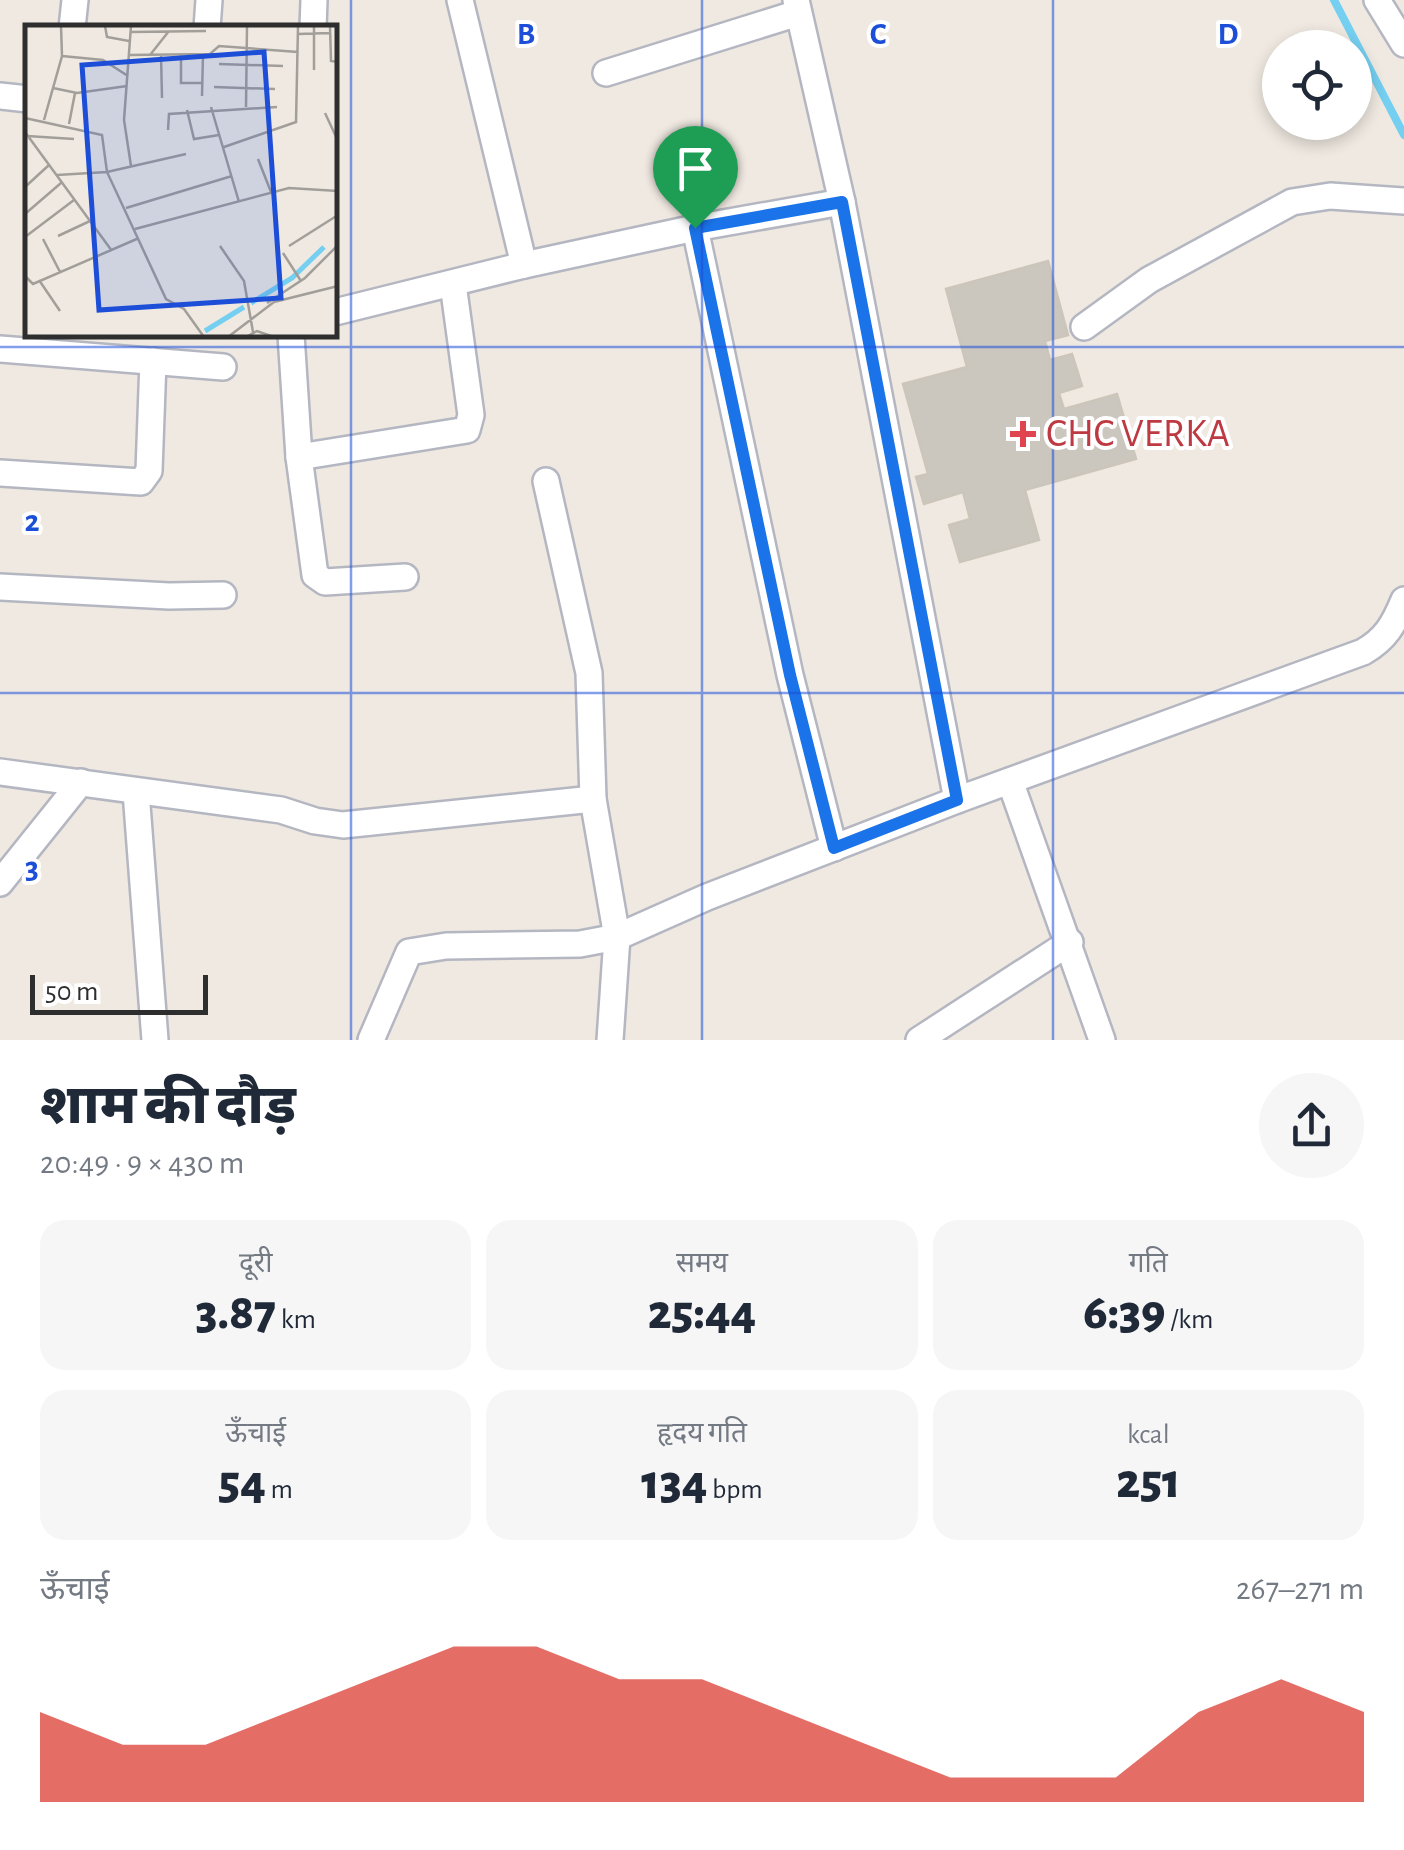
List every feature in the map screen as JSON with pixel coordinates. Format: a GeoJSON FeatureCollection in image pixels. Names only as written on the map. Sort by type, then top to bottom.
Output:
{"type":"FeatureCollection","features":[{"type":"Feature","properties":{"kind":"street"},"geometry":{"type":"LineString","coordinates":[[72,25],[75,0]]}},
{"type":"Feature","properties":{"kind":"street"},"geometry":{"type":"LineString","coordinates":[[207,25],[209,0]]}},
{"type":"Feature","properties":{"kind":"street"},"geometry":{"type":"LineString","coordinates":[[313,25],[314,0]]}},
{"type":"Feature","properties":{"kind":"street"},"geometry":{"type":"LineString","coordinates":[[460,0],[524,265]]}},
{"type":"Feature","properties":{"kind":"street"},"geometry":{"type":"LineString","coordinates":[[1376,0],[1404,44]]}},
{"type":"Feature","properties":{"kind":"street"},"geometry":{"type":"LineString","coordinates":[[606,73],[797,6],[842,202],[957,800]]}},
{"type":"Feature","properties":{"kind":"street"},"geometry":{"type":"LineString","coordinates":[[0,96],[25,99]]}},
{"type":"Feature","properties":{"kind":"street"},"geometry":{"type":"LineString","coordinates":[[1084,327],[1149,280],[1292,202],[1330,196],[1404,201]]}},
{"type":"Feature","properties":{"kind":"street"},"geometry":{"type":"LineString","coordinates":[[338,311],[524,265],[695,228],[842,202]]}},
{"type":"Feature","properties":{"kind":"street"},"geometry":{"type":"LineString","coordinates":[[695,228],[790,675],[834,848]]}},
{"type":"Feature","properties":{"kind":"street"},"geometry":{"type":"LineString","coordinates":[[300,457],[466,430],[471,415],[453,284]]}},
{"type":"Feature","properties":{"kind":"street"},"geometry":{"type":"LineString","coordinates":[[291,338],[314,575],[325,582],[405,577]]}},
{"type":"Feature","properties":{"kind":"street"},"geometry":{"type":"LineString","coordinates":[[0,349],[223,367]]}},
{"type":"Feature","properties":{"kind":"street"},"geometry":{"type":"LineString","coordinates":[[0,473],[142,482],[148,471],[153,362]]}},
{"type":"Feature","properties":{"kind":"street"},"geometry":{"type":"LineString","coordinates":[[546,482],[590,673],[593,799],[618,937],[610,1040]]}},
{"type":"Feature","properties":{"kind":"street"},"geometry":{"type":"LineString","coordinates":[[0,587],[223,595]]}},
{"type":"Feature","properties":{"kind":"street"},"geometry":{"type":"LineString","coordinates":[[371,1040],[409,952],[446,946],[580,944],[618,937],[706,897],[957,800],[1364,652],[1390,630],[1404,600]]}},
{"type":"Feature","properties":{"kind":"street"},"geometry":{"type":"LineString","coordinates":[[0,772],[281,810],[328,824],[593,799]]}},
{"type":"Feature","properties":{"kind":"street"},"geometry":{"type":"LineString","coordinates":[[0,883],[81,782]]}},
{"type":"Feature","properties":{"kind":"street"},"geometry":{"type":"LineString","coordinates":[[1010,782],[1102,1040]]}},
{"type":"Feature","properties":{"kind":"street"},"geometry":{"type":"LineString","coordinates":[[136,792],[154,1040]]}},
{"type":"Feature","properties":{"kind":"street"},"geometry":{"type":"LineString","coordinates":[[919,1040],[1070,942]]}},
{"type":"Feature","properties":{"kind":"building","name":"CHC VERKA"},"geometry":{"type":"Polygon","coordinates":[[[1048,261],[1068,335],[1045,341],[1050,360],[1072,354],[1082,386],[1059,393],[1064,409],[1117,394],[1136,459],[1025,490],[1039,540],[960,562],[949,525],[970,519],[963,492],[924,504],[916,477],[928,474],[903,384],[967,367],[946,289],[1048,261]]]}},
{"type":"Feature","properties":{"kind":"waterway"},"geometry":{"type":"LineString","coordinates":[[1334,0],[1404,135]]}},
{"type":"Feature","properties":{"kind":"place","name":"CHC VERKA"},"geometry":{"type":"Point","coordinates":[1023,434]}},
{"type":"Feature","properties":{"kind":"route"},"geometry":{"type":"LineString","coordinates":[[842,202],[957,800],[834,848],[790,675],[695,228],[842,202]]}}]}
